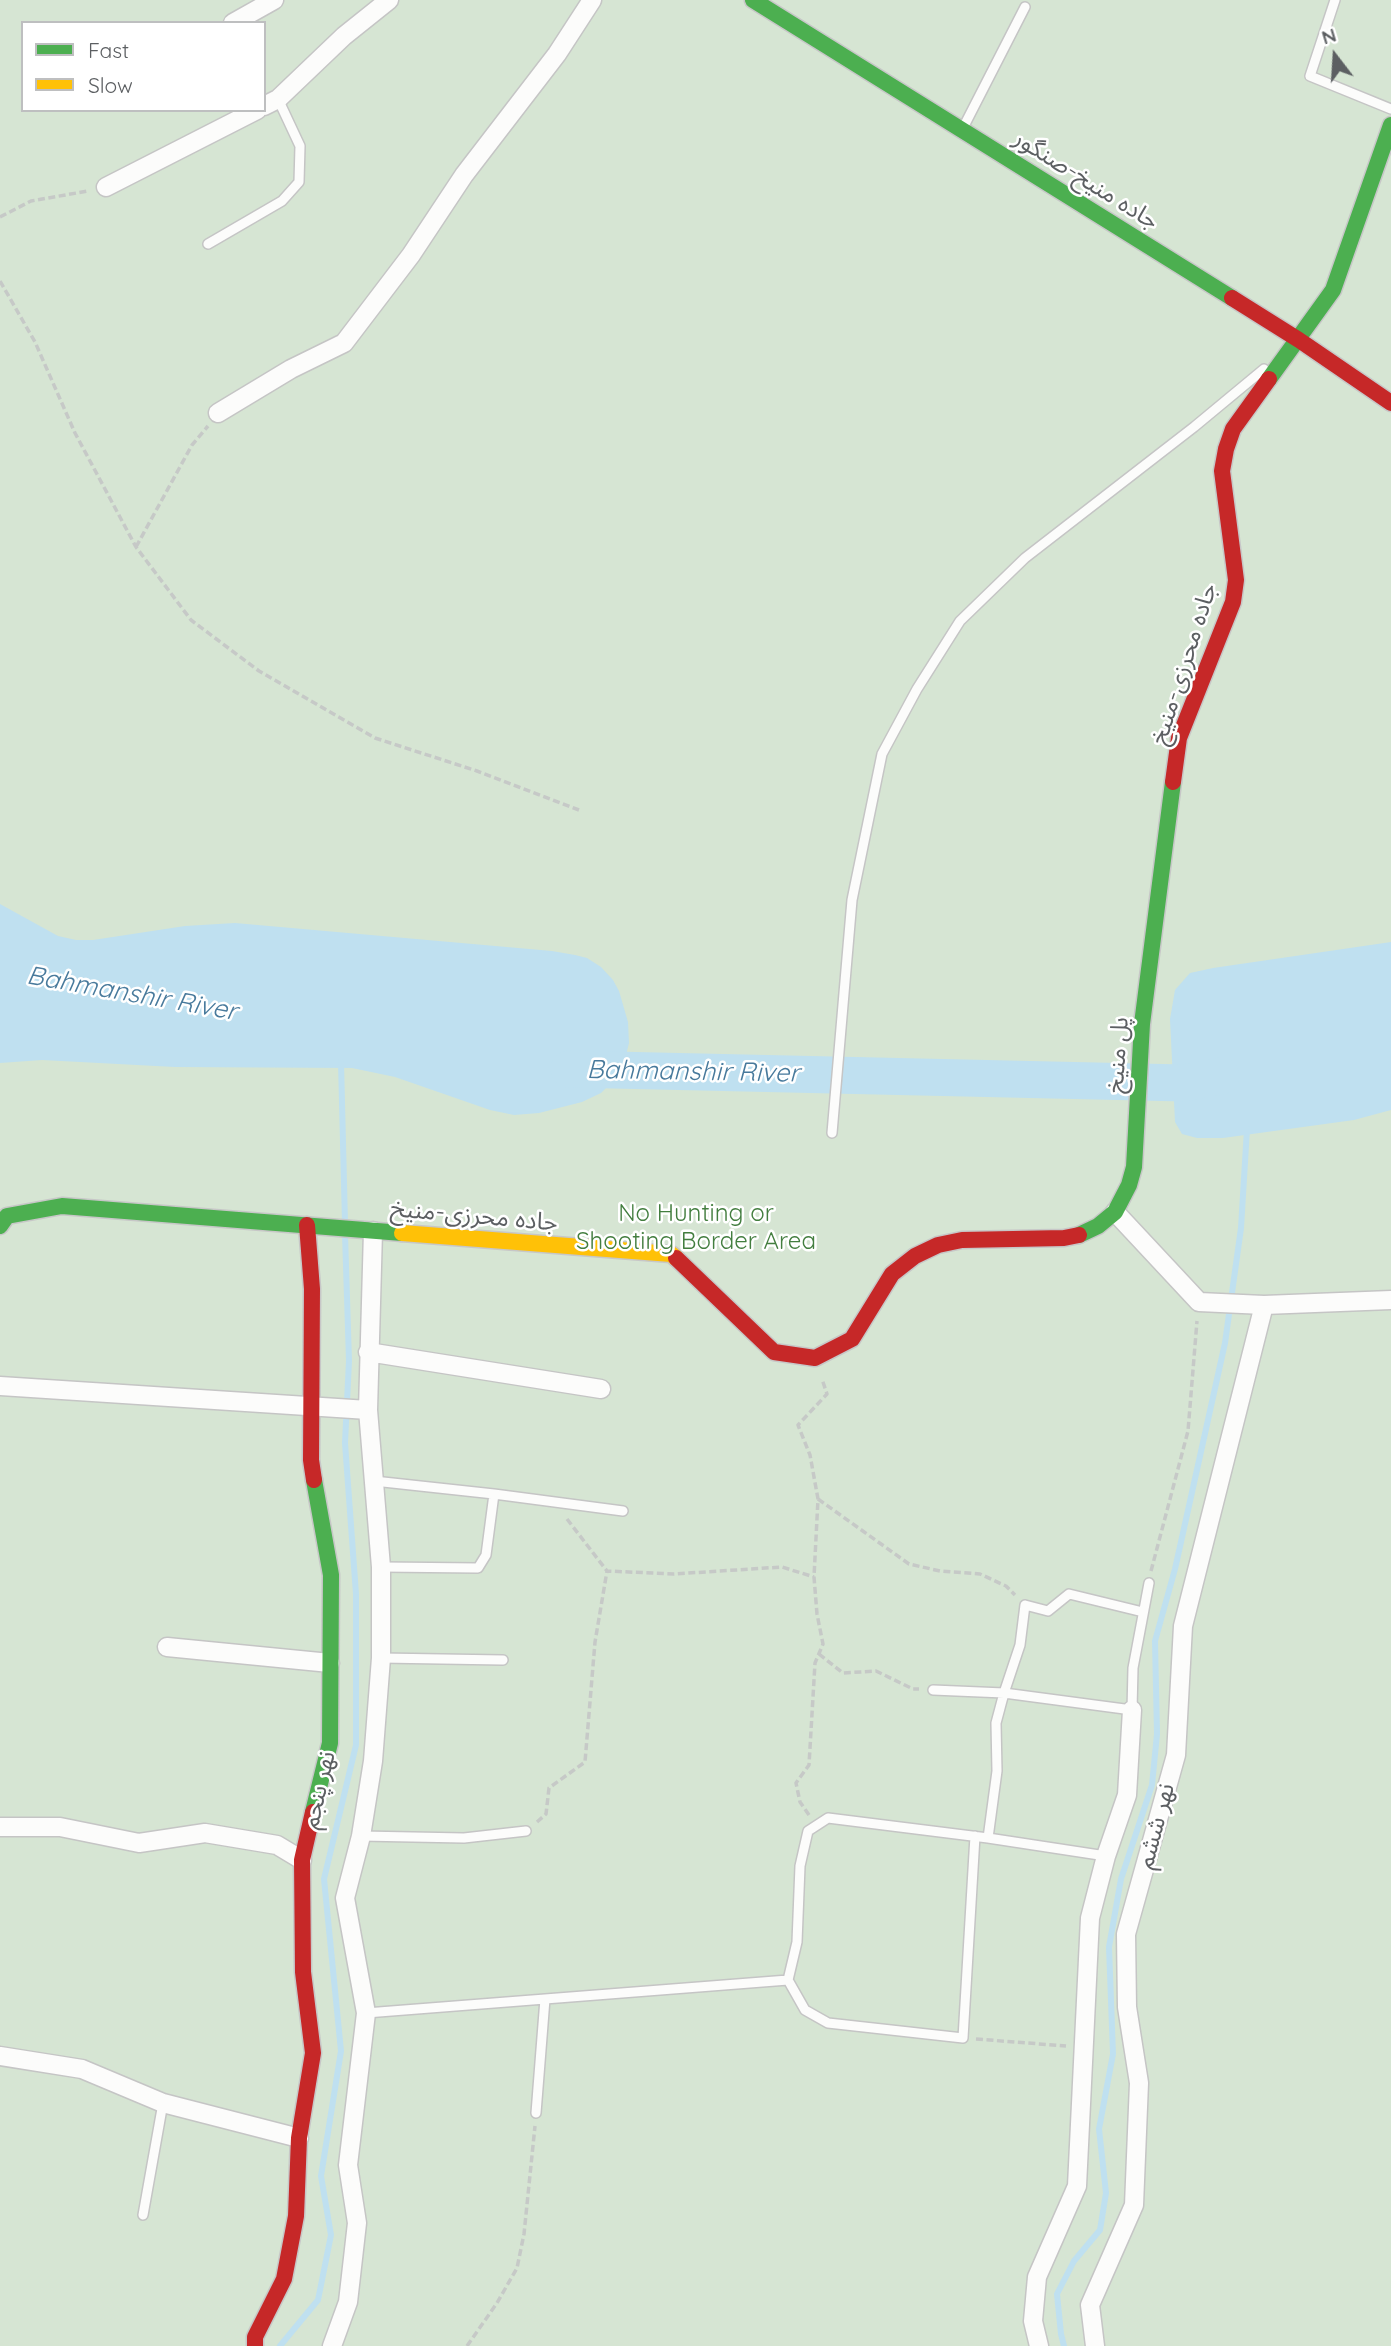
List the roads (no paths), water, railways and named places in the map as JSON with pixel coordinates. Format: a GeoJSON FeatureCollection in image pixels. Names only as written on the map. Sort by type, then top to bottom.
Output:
{"type":"FeatureCollection","features":[{"type":"Feature","properties":{"kind":"main road","name":"جاده منیخ-صنگور"},"geometry":{"type":"LineString","coordinates":[[753,0],[1298,340],[1391,403]]}},
{"type":"Feature","properties":{"kind":"main road","name":"جاده محرزی-منیخ"},"geometry":{"type":"LineString","coordinates":[[1159,899],[1179,738],[1233,602],[1236,580],[1222,471],[1226,449],[1233,429],[1333,289],[1391,125]]}},
{"type":"Feature","properties":{"kind":"main road","name":"پل منیخ"},"geometry":{"type":"LineString","coordinates":[[1115,1212],[1129,1185],[1134,1167],[1142,1024],[1159,899]]}},
{"type":"Feature","properties":{"kind":"main road"},"geometry":{"type":"LineString","coordinates":[[4,1221],[62,1206],[307,1225]]}},
{"type":"Feature","properties":{"kind":"main road","name":"جاده محرزی-منیخ"},"geometry":{"type":"LineString","coordinates":[[307,1225],[671,1254],[774,1352],[815,1358],[852,1339],[892,1274],[915,1256],[938,1245],[962,1240],[1064,1238],[1085,1234],[1115,1212]]}},
{"type":"Feature","properties":{"kind":"main road","name":"نهر پنجم"},"geometry":{"type":"LineString","coordinates":[[255,2346],[256,2337],[284,2279],[296,2216],[299,2138],[313,2053],[303,1972],[302,1860],[330,1743],[331,1575],[311,1460],[313,1289],[307,1225]]}},
{"type":"Feature","properties":{"kind":"street"},"geometry":{"type":"LineString","coordinates":[[237,21],[274,0]]}},
{"type":"Feature","properties":{"kind":"street"},"geometry":{"type":"LineString","coordinates":[[271,103],[344,36],[389,0]]}},
{"type":"Feature","properties":{"kind":"street"},"geometry":{"type":"LineString","coordinates":[[218,414],[290,369],[344,343],[411,255],[464,175],[557,54],[592,0]]}},
{"type":"Feature","properties":{"kind":"street"},"geometry":{"type":"LineString","coordinates":[[106,187],[253,112]]}},
{"type":"Feature","properties":{"kind":"street"},"geometry":{"type":"LineString","coordinates":[[1115,1212],[1205,1302],[1264,1305],[1391,1300]]}},
{"type":"Feature","properties":{"kind":"street","name":"نهر پنجم"},"geometry":{"type":"LineString","coordinates":[[332,2346],[348,2302],[357,2222],[348,2165],[366,2012],[345,1898],[361,1836],[373,1761],[381,1658],[381,1567],[374,1481],[363,1410],[368,1352],[367,1230]]}},
{"type":"Feature","properties":{"kind":"street","name":"نهر ششم"},"geometry":{"type":"LineString","coordinates":[[1095,2346],[1090,2305],[1134,2205],[1139,2083],[1127,2007],[1126,1934],[1176,1755],[1183,1626],[1264,1305]]}},
{"type":"Feature","properties":{"kind":"street"},"geometry":{"type":"LineString","coordinates":[[368,1352],[601,1389]]}},
{"type":"Feature","properties":{"kind":"street"},"geometry":{"type":"LineString","coordinates":[[0,1386],[363,1410]]}},
{"type":"Feature","properties":{"kind":"street"},"geometry":{"type":"LineString","coordinates":[[167,1647],[330,1663]]}},
{"type":"Feature","properties":{"kind":"street"},"geometry":{"type":"LineString","coordinates":[[1039,2346],[1033,2321],[1037,2277],[1077,2186],[1090,1918],[1106,1856],[1127,1795],[1132,1710]]}},
{"type":"Feature","properties":{"kind":"street"},"geometry":{"type":"LineString","coordinates":[[0,1827],[60,1827],[139,1843],[205,1833],[277,1845],[302,1860]]}},
{"type":"Feature","properties":{"kind":"street"},"geometry":{"type":"LineString","coordinates":[[0,2056],[82,2069],[163,2103],[299,2138]]}},
{"type":"Feature","properties":{"kind":"lane"},"geometry":{"type":"LineString","coordinates":[[1335,0],[1310,76],[1391,109]]}},
{"type":"Feature","properties":{"kind":"lane"},"geometry":{"type":"LineString","coordinates":[[962,130],[1025,7]]}},
{"type":"Feature","properties":{"kind":"lane"},"geometry":{"type":"LineString","coordinates":[[208,244],[282,201],[299,183],[300,146],[271,103]]}},
{"type":"Feature","properties":{"kind":"lane"},"geometry":{"type":"LineString","coordinates":[[832,1133],[852,900],[883,754],[917,689],[960,621],[1025,558],[1195,427],[1298,340]]}},
{"type":"Feature","properties":{"kind":"lane"},"geometry":{"type":"LineString","coordinates":[[374,1481],[623,1511]]}},
{"type":"Feature","properties":{"kind":"lane"},"geometry":{"type":"LineString","coordinates":[[381,1567],[478,1568],[486,1555],[494,1494]]}},
{"type":"Feature","properties":{"kind":"lane"},"geometry":{"type":"LineString","coordinates":[[933,1690],[1004,1693],[1132,1710],[1133,1668],[1149,1583]]}},
{"type":"Feature","properties":{"kind":"lane"},"geometry":{"type":"LineString","coordinates":[[989,1838],[996,1771],[996,1723],[1020,1645],[1025,1605],[1048,1611],[1069,1594],[1143,1612]]}},
{"type":"Feature","properties":{"kind":"lane"},"geometry":{"type":"LineString","coordinates":[[381,1658],[503,1660]]}},
{"type":"Feature","properties":{"kind":"lane"},"geometry":{"type":"LineString","coordinates":[[975,1836],[963,2038],[828,2023],[805,2010],[788,1980],[797,1942],[800,1866],[808,1831],[828,1818],[975,1836],[1106,1856]]}},
{"type":"Feature","properties":{"kind":"lane"},"geometry":{"type":"LineString","coordinates":[[361,1836],[464,1838],[526,1830]]}},
{"type":"Feature","properties":{"kind":"lane"},"geometry":{"type":"LineString","coordinates":[[366,2012],[788,1980]]}},
{"type":"Feature","properties":{"kind":"lane"},"geometry":{"type":"LineString","coordinates":[[537,2113],[545,1999]]}},
{"type":"Feature","properties":{"kind":"lane"},"geometry":{"type":"LineString","coordinates":[[142,2216],[163,2103]]}},
{"type":"Feature","properties":{"kind":"water"},"geometry":{"type":"Polygon","coordinates":[[[0,904],[58,936],[76,940],[93,940],[185,926],[235,923],[575,955],[587,958],[601,967],[613,980],[628,1022],[629,1043],[624,1063],[615,1079],[601,1093],[582,1102],[539,1113],[514,1115],[490,1110],[395,1077],[352,1068],[175,1067],[42,1060],[0,1063],[0,904]]]}},
{"type":"Feature","properties":{"kind":"water"},"geometry":{"type":"Polygon","coordinates":[[[1391,942],[1391,1110],[1354,1120],[1223,1138],[1197,1138],[1182,1134],[1175,1122],[1170,1019],[1175,990],[1190,973],[1391,942]]]}},
{"type":"Feature","properties":{"kind":"waterway"},"geometry":{"type":"LineString","coordinates":[[341,1062],[345,1223]]}},
{"type":"Feature","properties":{"kind":"waterway","name":"Bahmanshir River"},"geometry":{"type":"LineString","coordinates":[[569,1069],[1184,1083],[1221,1076]]}},
{"type":"Feature","properties":{"kind":"waterway"},"geometry":{"type":"LineString","coordinates":[[1064,2346],[1057,2294],[1074,2261],[1100,2230],[1106,2193],[1099,2129],[1113,2054],[1109,1947],[1121,1879],[1152,1785],[1157,1734],[1155,1641],[1175,1569],[1225,1343],[1241,1228],[1247,1129]]}},
{"type":"Feature","properties":{"kind":"waterway"},"geometry":{"type":"LineString","coordinates":[[280,2346],[318,2300],[331,2235],[321,2176],[341,2051],[324,1879],[356,1745],[356,1594],[345,1443],[349,1361],[345,1234]]}},
{"type":"Feature","properties":{"kind":"park label","name":"No Hunting or Shooting Border Area"},"geometry":{"type":"Point","coordinates":[696,1228]}}]}
